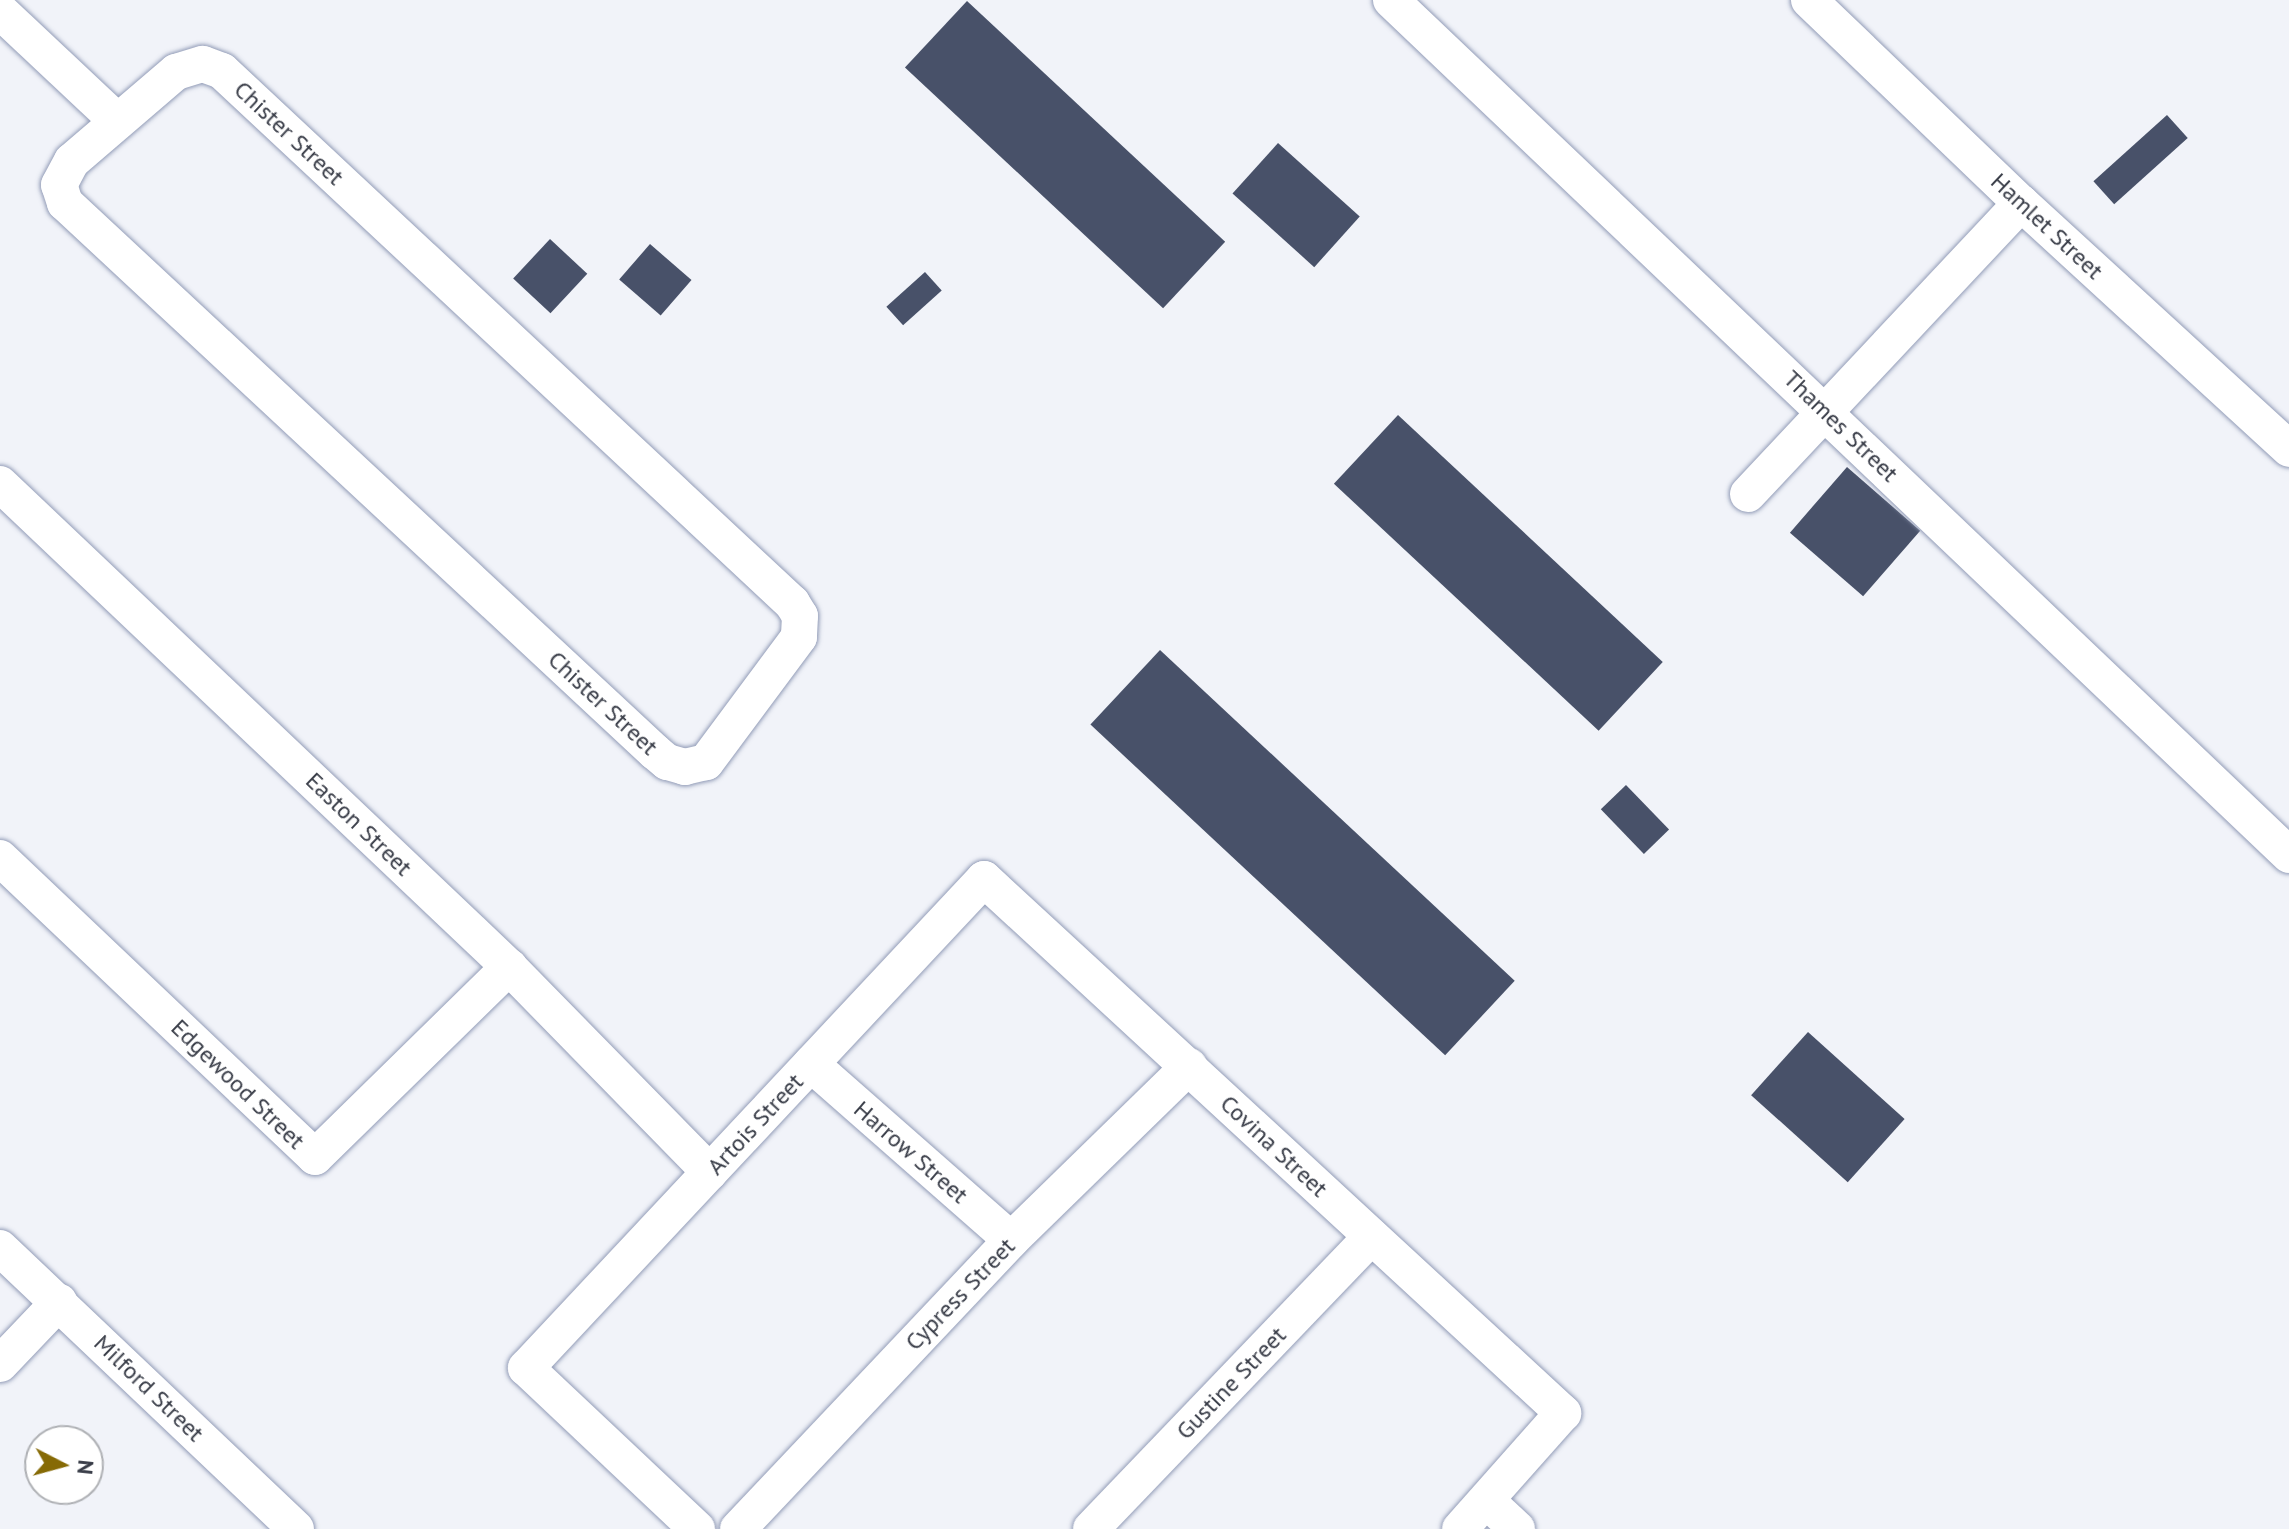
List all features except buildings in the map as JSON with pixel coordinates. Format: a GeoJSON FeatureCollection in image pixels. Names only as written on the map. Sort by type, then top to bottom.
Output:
{"type":"FeatureCollection","features":[{"type":"Feature","properties":{"kind":"street","name":"Thames Street"},"geometry":{"type":"LineString","coordinates":[[1391,0],[2289,855]]}},
{"type":"Feature","properties":{"kind":"street","name":"Hamlet Street"},"geometry":{"type":"LineString","coordinates":[[1809,0],[2021,203],[2289,449]]}},
{"type":"Feature","properties":{"kind":"street"},"geometry":{"type":"LineString","coordinates":[[0,11],[117,121]]}},
{"type":"Feature","properties":{"kind":"street","name":"Chister Street"},"geometry":{"type":"LineString","coordinates":[[203,64],[222,71],[779,588],[800,616],[799,637],[706,762],[685,767],[667,762],[65,203],[59,185],[63,173],[72,161],[117,121],[176,72],[203,64]]}},
{"type":"Feature","properties":{"kind":"street"},"geometry":{"type":"LineString","coordinates":[[1748,494],[2021,203]]}},
{"type":"Feature","properties":{"kind":"street","name":"Easton Street"},"geometry":{"type":"LineString","coordinates":[[0,484],[509,967],[710,1172]]}},
{"type":"Feature","properties":{"kind":"street","name":"Edgewood Street"},"geometry":{"type":"LineString","coordinates":[[0,858],[315,1157],[509,967]]}},
{"type":"Feature","properties":{"kind":"street","name":"Artois Street"},"geometry":{"type":"LineString","coordinates":[[697,1529],[526,1368],[984,879]]}},
{"type":"Feature","properties":{"kind":"street","name":"Covina Street"},"geometry":{"type":"LineString","coordinates":[[984,879],[1563,1413],[1487,1501]]}},
{"type":"Feature","properties":{"kind":"street","name":"Harrow Street"},"geometry":{"type":"LineString","coordinates":[[811,1064],[1011,1240]]}},
{"type":"Feature","properties":{"kind":"street","name":"Cypress Street"},"geometry":{"type":"LineString","coordinates":[[738,1529],[1011,1240],[1189,1066]]}},
{"type":"Feature","properties":{"kind":"street","name":"Gustine Street"},"geometry":{"type":"LineString","coordinates":[[1091,1529],[1371,1237]]}},
{"type":"Feature","properties":{"kind":"street","name":"Milford Street"},"geometry":{"type":"LineString","coordinates":[[0,1248],[296,1529]]}},
{"type":"Feature","properties":{"kind":"street"},"geometry":{"type":"LineString","coordinates":[[0,1364],[59,1302]]}},
{"type":"Feature","properties":{"kind":"street"},"geometry":{"type":"LineString","coordinates":[[1460,1529],[1487,1501],[1517,1529]]}}]}
